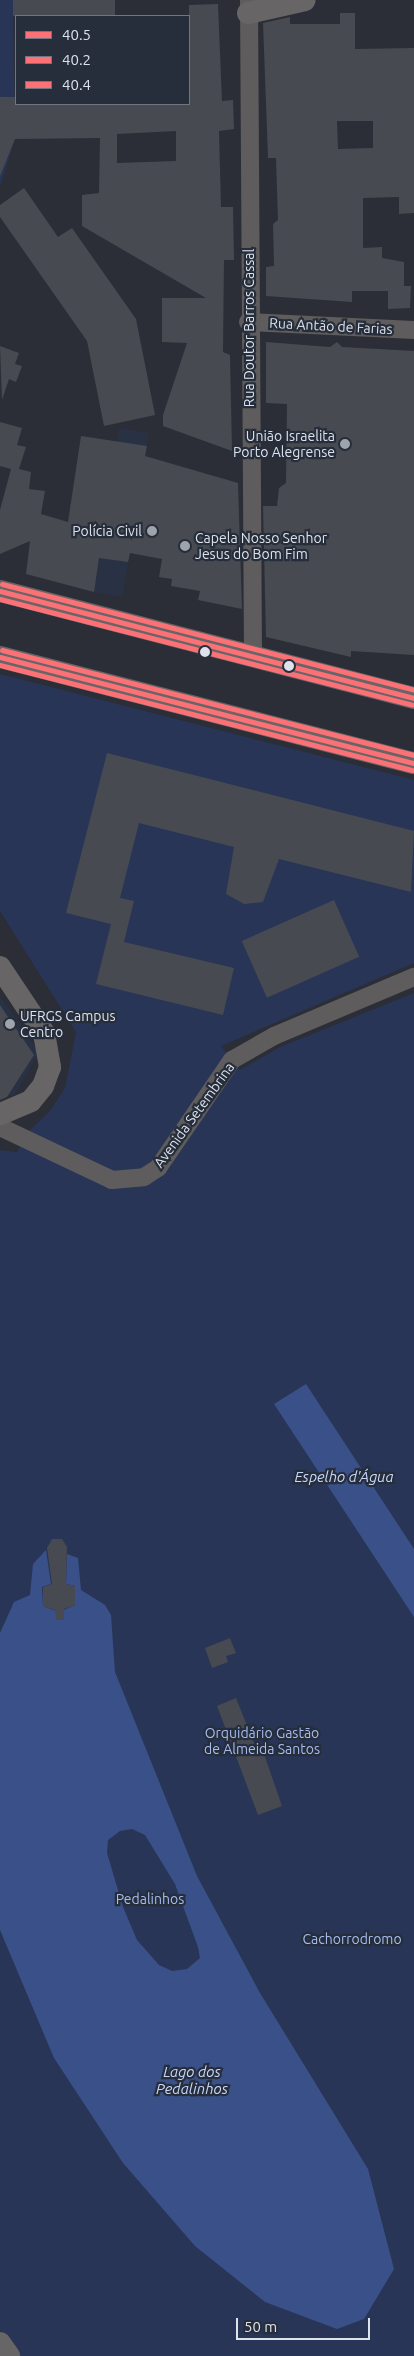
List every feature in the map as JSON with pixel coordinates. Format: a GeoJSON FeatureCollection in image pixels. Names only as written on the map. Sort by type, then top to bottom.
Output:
{"type":"FeatureCollection","features":[{"type":"Feature","properties":{"kind":"main road"},"geometry":{"type":"LineString","coordinates":[[249,6],[305,0]]}},
{"type":"Feature","properties":{"kind":"main road"},"geometry":{"type":"LineString","coordinates":[[0,591],[414,698]]}},
{"type":"Feature","properties":{"kind":"main road"},"geometry":{"type":"LineString","coordinates":[[0,657],[414,763]]}},
{"type":"Feature","properties":{"kind":"main road"},"geometry":{"type":"LineString","coordinates":[[0,967],[44,1033],[50,1067],[43,1086],[30,1101],[0,1114]]}},
{"type":"Feature","properties":{"kind":"main road"},"geometry":{"type":"LineString","coordinates":[[0,2343],[9,2356]]}},
{"type":"Feature","properties":{"kind":"street","name":"Rua Doutor Barros Cassal"},"geometry":{"type":"LineString","coordinates":[[249,6],[248,322],[253,656]]}},
{"type":"Feature","properties":{"kind":"street","name":"Rua Antão de Farias"},"geometry":{"type":"LineString","coordinates":[[248,322],[414,330]]}},
{"type":"Feature","properties":{"kind":"street","name":"Avenida Setembrina"},"geometry":{"type":"LineString","coordinates":[[0,1127],[112,1180],[144,1177],[158,1168],[232,1060],[274,1036],[414,977]]}},
{"type":"Feature","properties":{"kind":"shaded area"},"geometry":{"type":"Polygon","coordinates":[[[119,428],[149,433],[123,597],[93,592],[119,428]]]}},
{"type":"Feature","properties":{"kind":"shaded area","name":"UFRGS Campus Centro"},"geometry":{"type":"Polygon","coordinates":[[[0,996],[39,1052],[14,1096],[0,1095],[0,996]]]}},
{"type":"Feature","properties":{"kind":"green space"},"geometry":{"type":"Polygon","coordinates":[[[0,0],[13,0],[15,139],[0,186],[0,0]]]}},
{"type":"Feature","properties":{"kind":"green space"},"geometry":{"type":"Polygon","coordinates":[[[0,674],[414,780],[414,963],[221,1046],[240,1070],[280,1047],[414,993],[414,2356],[18,2356],[0,2330],[0,1150],[17,1152],[27,1133],[50,1111],[65,1088],[76,1032],[0,911],[0,674]]]}},
{"type":"Feature","properties":{"kind":"water","name":"Espelho d'Água"},"geometry":{"type":"Polygon","coordinates":[[[306,1384],[414,1549],[414,1617],[274,1404],[306,1384]]]}},
{"type":"Feature","properties":{"kind":"water","name":"Lago dos Pedalinhos"},"geometry":{"type":"Polygon","coordinates":[[[46,1550],[51,1584],[42,1587],[43,1606],[59,1612],[75,1605],[75,1586],[66,1584],[67,1554],[78,1558],[81,1590],[105,1605],[111,1615],[115,1672],[197,1876],[260,1993],[368,2169],[394,2269],[364,2319],[337,2329],[265,2302],[195,2246],[123,2163],[54,2058],[0,1930],[0,1633],[14,1602],[30,1595],[33,1564],[46,1550]],[[132,1829],[120,1831],[108,1840],[107,1853],[123,1907],[137,1940],[159,1965],[172,1971],[187,1969],[200,1958],[198,1947],[175,1884],[145,1835],[132,1829]]]}},
{"type":"Feature","properties":{"kind":"building"},"geometry":{"type":"Polygon","coordinates":[[[13,0],[115,0],[115,15],[13,16],[13,0]]]}},
{"type":"Feature","properties":{"kind":"building"},"geometry":{"type":"Polygon","coordinates":[[[218,4],[222,101],[233,100],[234,129],[219,131],[221,207],[233,207],[234,260],[224,260],[223,352],[230,355],[232,451],[163,426],[163,415],[187,343],[162,342],[162,298],[206,298],[82,226],[82,195],[99,193],[100,138],[15,139],[0,176],[0,97],[15,97],[15,105],[190,105],[189,5],[218,4]],[[176,131],[117,134],[117,163],[176,161],[176,131]]]}},
{"type":"Feature","properties":{"kind":"building"},"geometry":{"type":"Polygon","coordinates":[[[340,13],[355,13],[355,49],[414,48],[414,213],[399,214],[399,197],[363,198],[363,248],[382,247],[382,258],[404,262],[404,286],[411,286],[410,308],[388,309],[388,291],[352,291],[352,302],[266,296],[266,267],[274,266],[273,224],[278,220],[276,158],[268,158],[263,23],[290,17],[290,24],[340,24],[340,13]],[[337,121],[338,149],[373,148],[373,121],[337,121]]]}},
{"type":"Feature","properties":{"kind":"building"},"geometry":{"type":"Polygon","coordinates":[[[24,188],[58,237],[72,228],[136,319],[155,415],[104,426],[87,341],[0,217],[0,205],[24,188]]]}},
{"type":"Feature","properties":{"kind":"building"},"geometry":{"type":"Polygon","coordinates":[[[266,342],[330,347],[337,342],[342,347],[414,351],[414,655],[351,651],[351,657],[266,637],[263,506],[277,506],[279,488],[286,483],[287,404],[266,403],[266,342]]]}},
{"type":"Feature","properties":{"kind":"building"},"geometry":{"type":"Polygon","coordinates":[[[0,346],[19,353],[15,364],[22,366],[16,382],[9,379],[2,400],[0,346]]]}},
{"type":"Feature","properties":{"kind":"building"},"geometry":{"type":"Polygon","coordinates":[[[0,422],[22,428],[17,445],[26,447],[19,469],[31,472],[29,489],[45,491],[41,514],[68,522],[81,436],[147,446],[145,456],[238,483],[242,609],[198,600],[200,591],[171,586],[172,579],[159,577],[162,559],[130,553],[128,562],[99,558],[94,592],[26,574],[30,541],[0,554],[0,510],[11,469],[0,466],[0,422]]]}},
{"type":"Feature","properties":{"kind":"building"},"geometry":{"type":"Polygon","coordinates":[[[107,753],[414,831],[411,892],[279,859],[263,902],[244,904],[226,894],[234,847],[139,823],[120,898],[134,901],[124,942],[234,968],[223,1015],[96,984],[111,924],[66,913],[107,753]]]}},
{"type":"Feature","properties":{"kind":"building"},"geometry":{"type":"Polygon","coordinates":[[[334,900],[359,957],[267,998],[242,941],[334,900]]]}},
{"type":"Feature","properties":{"kind":"building","name":"UFRGS Campus Centro"},"geometry":{"type":"Polygon","coordinates":[[[0,1005],[34,1055],[7,1097],[0,1100],[0,1005]]]}},
{"type":"Feature","properties":{"kind":"building"},"geometry":{"type":"Polygon","coordinates":[[[52,1539],[62,1539],[67,1547],[66,1584],[75,1586],[75,1605],[64,1609],[64,1620],[56,1620],[55,1610],[43,1606],[43,1587],[52,1584],[47,1548],[52,1539]]]}},
{"type":"Feature","properties":{"kind":"building"},"geometry":{"type":"Polygon","coordinates":[[[230,1638],[236,1653],[226,1656],[228,1662],[212,1668],[205,1648],[230,1638]]]}},
{"type":"Feature","properties":{"kind":"building"},"geometry":{"type":"Polygon","coordinates":[[[236,1698],[258,1753],[263,1751],[282,1806],[258,1815],[217,1706],[236,1698]]]}},
{"type":"Feature","properties":{"kind":"transit line","name":"40.4"},"geometry":{"type":"LineString","coordinates":[[2,584],[414,690]]}},
{"type":"Feature","properties":{"kind":"transit line","name":"40.5"},"geometry":{"type":"LineString","coordinates":[[0,591],[414,698]]}},
{"type":"Feature","properties":{"kind":"transit line","name":"40.2"},"geometry":{"type":"LineString","coordinates":[[0,599],[412,705]]}},
{"type":"Feature","properties":{"kind":"transit line","name":"40.4"},"geometry":{"type":"LineString","coordinates":[[2,650],[414,755]]}},
{"type":"Feature","properties":{"kind":"transit line","name":"40.5"},"geometry":{"type":"LineString","coordinates":[[0,657],[414,763]]}},
{"type":"Feature","properties":{"kind":"transit line","name":"40.2"},"geometry":{"type":"LineString","coordinates":[[0,665],[412,770]]}},
{"type":"Feature","properties":{"kind":"place","name":"União Israelita Porto Alegrense"},"geometry":{"type":"Point","coordinates":[345,444]}},
{"type":"Feature","properties":{"kind":"place","name":"Polícia Civil"},"geometry":{"type":"Point","coordinates":[152,531]}},
{"type":"Feature","properties":{"kind":"place","name":"Capela Nosso Senhor Jesus do Bom Fim"},"geometry":{"type":"Point","coordinates":[185,546]}},
{"type":"Feature","properties":{"kind":"place","name":"UFRGS Campus Centro"},"geometry":{"type":"Point","coordinates":[10,1024]}},
{"type":"Feature","properties":{"kind":"park label","name":"Orquidário Gastão de Almeida Santos"},"geometry":{"type":"Point","coordinates":[262,1742]}},
{"type":"Feature","properties":{"kind":"park label","name":"Pedalinhos"},"geometry":{"type":"Point","coordinates":[150,1899]}},
{"type":"Feature","properties":{"kind":"park label","name":"Cachorrodromo"},"geometry":{"type":"Point","coordinates":[352,1939]}}]}
